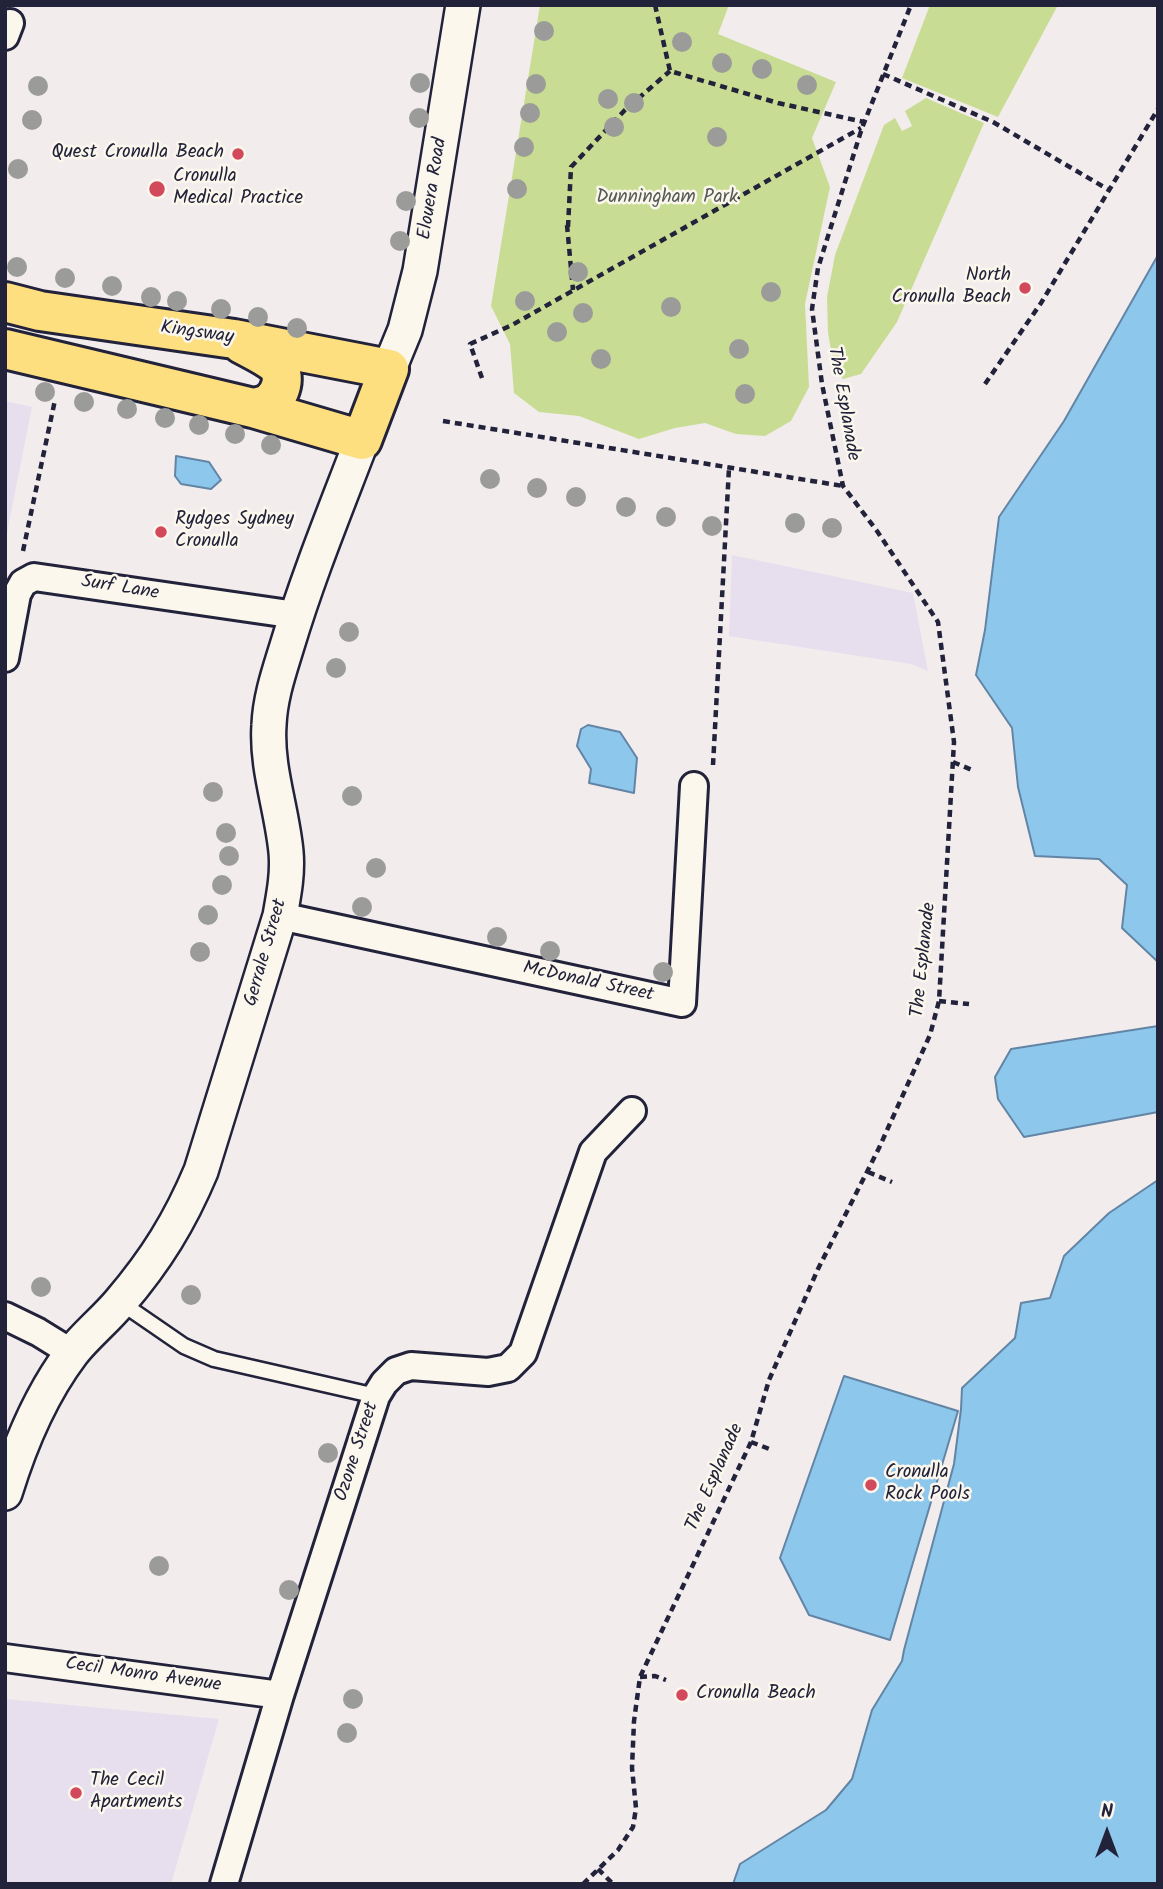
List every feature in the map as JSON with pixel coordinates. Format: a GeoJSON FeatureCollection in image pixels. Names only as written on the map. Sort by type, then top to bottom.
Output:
{"type":"FeatureCollection","features":[{"type":"Feature","properties":{"kind":"main road","name":"Kingsway"},"geometry":{"type":"LineString","coordinates":[[5,302],[40,311],[234,339],[389,369]]}},
{"type":"Feature","properties":{"kind":"main road"},"geometry":{"type":"LineString","coordinates":[[234,339],[281,370],[281,389],[276,396],[263,406],[253,408]]}},
{"type":"Feature","properties":{"kind":"main road"},"geometry":{"type":"LineString","coordinates":[[5,349],[253,408],[362,440]]}},
{"type":"Feature","properties":{"kind":"main road","name":"Gerrale Street"},"geometry":{"type":"LineString","coordinates":[[362,440],[389,369]]}},
{"type":"Feature","properties":{"kind":"street","name":"Elouera Road"},"geometry":{"type":"LineString","coordinates":[[389,369],[405,330],[421,271],[463,5]]}},
{"type":"Feature","properties":{"kind":"street","name":"Gerrale Street"},"geometry":{"type":"LineString","coordinates":[[5,1493],[27,1431],[48,1389],[72,1353],[120,1302],[167,1241],[186,1207],[201,1171],[280,916],[287,870],[272,771],[269,725],[271,703],[296,615],[362,440]]}},
{"type":"Feature","properties":{"kind":"street","name":"Surf Lane"},"geometry":{"type":"LineString","coordinates":[[29,579],[46,578],[296,615]]}},
{"type":"Feature","properties":{"kind":"street"},"geometry":{"type":"LineString","coordinates":[[5,658],[17,594],[23,583],[29,579]]}},
{"type":"Feature","properties":{"kind":"street","name":"McDonald Street"},"geometry":{"type":"LineString","coordinates":[[280,916],[682,1003],[694,786]]}},
{"type":"Feature","properties":{"kind":"street","name":"Ozone Street"},"geometry":{"type":"LineString","coordinates":[[224,1884],[280,1695],[376,1396],[396,1371],[411,1366],[488,1372],[508,1368],[523,1353],[593,1152],[632,1111]]}},
{"type":"Feature","properties":{"kind":"street"},"geometry":{"type":"LineString","coordinates":[[5,1315],[72,1353]]}},
{"type":"Feature","properties":{"kind":"street","name":"Cecil Monro Avenue"},"geometry":{"type":"LineString","coordinates":[[5,1658],[280,1695]]}},
{"type":"Feature","properties":{"kind":"lane"},"geometry":{"type":"LineString","coordinates":[[120,1302],[184,1346],[215,1359],[376,1396]]}},
{"type":"Feature","properties":{"kind":"path"},"geometry":{"type":"LineString","coordinates":[[655,5],[670,71]]}},
{"type":"Feature","properties":{"kind":"path","name":"The Esplanade"},"geometry":{"type":"LineString","coordinates":[[583,1884],[618,1850],[633,1827],[636,1808],[632,1768],[634,1721],[640,1677],[751,1442],[769,1380],[818,1269],[869,1172],[930,1035],[939,1001],[954,742],[938,622],[877,531],[843,486],[822,384],[811,309],[818,268],[863,125],[911,5]]}},
{"type":"Feature","properties":{"kind":"path"},"geometry":{"type":"LineString","coordinates":[[670,71],[863,125]]}},
{"type":"Feature","properties":{"kind":"path"},"geometry":{"type":"LineString","coordinates":[[573,290],[568,226],[571,167],[625,110],[670,71]]}},
{"type":"Feature","properties":{"kind":"path"},"geometry":{"type":"LineString","coordinates":[[883,74],[993,122],[1109,190]]}},
{"type":"Feature","properties":{"kind":"path"},"geometry":{"type":"LineString","coordinates":[[985,384],[1041,303],[1158,109]]}},
{"type":"Feature","properties":{"kind":"path"},"geometry":{"type":"LineString","coordinates":[[482,378],[470,344],[512,325],[863,125]]}},
{"type":"Feature","properties":{"kind":"path"},"geometry":{"type":"LineString","coordinates":[[29,579],[22,554],[55,400]]}},
{"type":"Feature","properties":{"kind":"path"},"geometry":{"type":"LineString","coordinates":[[443,421],[843,486]]}},
{"type":"Feature","properties":{"kind":"path"},"geometry":{"type":"LineString","coordinates":[[694,786],[712,768],[729,468]]}},
{"type":"Feature","properties":{"kind":"path"},"geometry":{"type":"LineString","coordinates":[[953,762],[972,770]]}},
{"type":"Feature","properties":{"kind":"path"},"geometry":{"type":"LineString","coordinates":[[939,1001],[969,1004]]}},
{"type":"Feature","properties":{"kind":"path"},"geometry":{"type":"LineString","coordinates":[[869,1172],[892,1182]]}},
{"type":"Feature","properties":{"kind":"path"},"geometry":{"type":"LineString","coordinates":[[751,1442],[772,1450]]}},
{"type":"Feature","properties":{"kind":"path"},"geometry":{"type":"LineString","coordinates":[[640,1677],[655,1676],[666,1680]]}},
{"type":"Feature","properties":{"kind":"path"},"geometry":{"type":"LineString","coordinates":[[598,1869],[613,1884]]}},
{"type":"Feature","properties":{"kind":"shaded area"},"geometry":{"type":"Polygon","coordinates":[[[5,401],[32,407],[5,543],[5,401]]]}},
{"type":"Feature","properties":{"kind":"shaded area"},"geometry":{"type":"Polygon","coordinates":[[[732,555],[913,593],[928,671],[911,664],[729,636],[732,555]]]}},
{"type":"Feature","properties":{"kind":"shaded area","name":"The Cecil Apartments"},"geometry":{"type":"Polygon","coordinates":[[[5,1699],[219,1719],[171,1884],[5,1884],[5,1699]]]}},
{"type":"Feature","properties":{"kind":"green space","name":"Dunningham Park"},"geometry":{"type":"Polygon","coordinates":[[[540,5],[729,5],[718,34],[836,82],[812,138],[830,187],[805,304],[809,387],[791,421],[765,436],[736,434],[705,423],[675,428],[639,439],[579,416],[539,412],[514,393],[510,344],[491,306],[540,5]]]}},
{"type":"Feature","properties":{"kind":"green space"},"geometry":{"type":"Polygon","coordinates":[[[930,5],[1058,5],[998,117],[902,78],[930,5]]]}},
{"type":"Feature","properties":{"kind":"green space"},"geometry":{"type":"Polygon","coordinates":[[[926,98],[984,123],[897,322],[861,374],[843,379],[833,363],[828,332],[827,297],[835,255],[884,125],[895,118],[902,131],[912,126],[905,111],[926,98]]]}},
{"type":"Feature","properties":{"kind":"water"},"geometry":{"type":"Polygon","coordinates":[[[1158,255],[1158,962],[1122,928],[1127,885],[1099,859],[1035,856],[1018,787],[1012,728],[976,675],[985,630],[999,517],[1064,421],[1158,255]]]}},
{"type":"Feature","properties":{"kind":"water"},"geometry":{"type":"Polygon","coordinates":[[[176,456],[209,462],[221,480],[211,489],[181,484],[175,476],[176,456]]]}},
{"type":"Feature","properties":{"kind":"water"},"geometry":{"type":"Polygon","coordinates":[[[588,725],[620,732],[637,758],[634,793],[589,783],[591,769],[577,746],[581,729],[588,725]]]}},
{"type":"Feature","properties":{"kind":"water"},"geometry":{"type":"Polygon","coordinates":[[[1158,1026],[1158,1112],[1024,1137],[998,1099],[995,1077],[1011,1049],[1158,1026]]]}},
{"type":"Feature","properties":{"kind":"water"},"geometry":{"type":"Polygon","coordinates":[[[1158,1180],[1158,1884],[733,1884],[740,1864],[826,1810],[852,1779],[872,1710],[902,1661],[954,1464],[962,1388],[1015,1338],[1021,1303],[1050,1298],[1064,1256],[1109,1213],[1158,1180]]]}},
{"type":"Feature","properties":{"kind":"water","name":"Cronulla Rock Pools"},"geometry":{"type":"Polygon","coordinates":[[[844,1376],[958,1411],[890,1640],[809,1615],[780,1558],[844,1376]]]}},
{"type":"Feature","properties":{"kind":"place","name":"Quest Cronulla Beach"},"geometry":{"type":"Point","coordinates":[238,154]}},
{"type":"Feature","properties":{"kind":"place","name":"Cronulla Medical Practice"},"geometry":{"type":"Point","coordinates":[157,189]}},
{"type":"Feature","properties":{"kind":"place","name":"North Cronulla Beach"},"geometry":{"type":"Point","coordinates":[1025,288]}},
{"type":"Feature","properties":{"kind":"place","name":"Rydges Sydney Cronulla"},"geometry":{"type":"Point","coordinates":[161,532]}},
{"type":"Feature","properties":{"kind":"place","name":"Cronulla Rock Pools"},"geometry":{"type":"Point","coordinates":[871,1485]}},
{"type":"Feature","properties":{"kind":"place","name":"Cronulla Beach"},"geometry":{"type":"Point","coordinates":[682,1695]}},
{"type":"Feature","properties":{"kind":"place","name":"The Cecil Apartments"},"geometry":{"type":"Point","coordinates":[76,1793]}}]}
